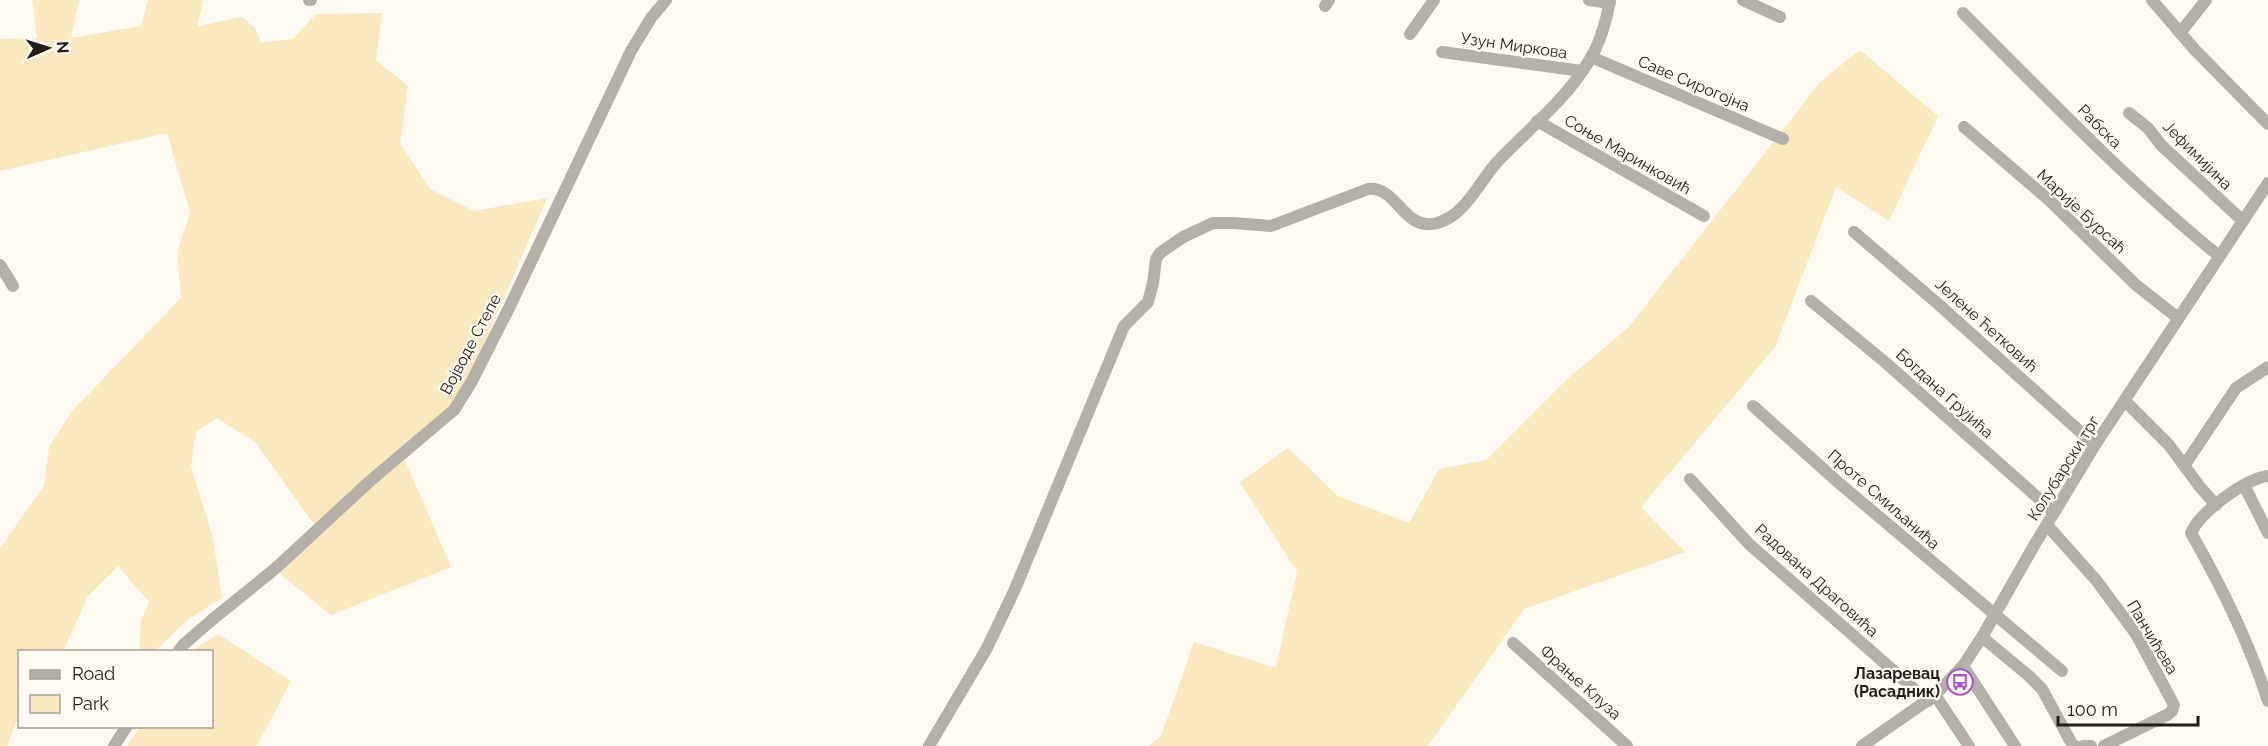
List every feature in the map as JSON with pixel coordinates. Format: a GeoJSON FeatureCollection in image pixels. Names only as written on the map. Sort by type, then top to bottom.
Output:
{"type":"FeatureCollection","features":[{"type":"Feature","properties":{"kind":"street","name":"Војводе Степе"},"geometry":{"type":"LineString","coordinates":[[179,650],[276,568],[370,481],[454,410],[472,381],[500,325],[631,51],[651,18],[666,0]]}},
{"type":"Feature","properties":{"kind":"street"},"geometry":{"type":"LineString","coordinates":[[1410,34],[1434,0]]}},
{"type":"Feature","properties":{"kind":"street"},"geometry":{"type":"LineString","coordinates":[[930,746],[992,638],[1015,589],[1124,326],[1148,302],[1156,259],[1160,253],[1183,237],[1213,223],[1271,226],[1368,189],[1377,188],[1385,191],[1403,212],[1419,224],[1438,223],[1457,212],[1498,161],[1582,71],[1591,57],[1603,29],[1610,1],[1589,0]]}},
{"type":"Feature","properties":{"kind":"street"},"geometry":{"type":"LineString","coordinates":[[1743,0],[1780,16]]}},
{"type":"Feature","properties":{"kind":"street"},"geometry":{"type":"LineString","coordinates":[[2152,0],[2242,100],[2268,124]]}},
{"type":"Feature","properties":{"kind":"street"},"geometry":{"type":"LineString","coordinates":[[2180,33],[2206,0]]}},
{"type":"Feature","properties":{"kind":"street","name":"Рабска"},"geometry":{"type":"LineString","coordinates":[[1964,13],[2110,160],[2184,228],[2219,256]]}},
{"type":"Feature","properties":{"kind":"street","name":"Узун Миркова"},"geometry":{"type":"LineString","coordinates":[[1442,52],[1582,71]]}},
{"type":"Feature","properties":{"kind":"street","name":"Саве Сирогојна"},"geometry":{"type":"LineString","coordinates":[[1591,57],[1783,139]]}},
{"type":"Feature","properties":{"kind":"street","name":"Јефимијина"},"geometry":{"type":"LineString","coordinates":[[2129,113],[2148,128],[2161,145],[2242,221]]}},
{"type":"Feature","properties":{"kind":"street","name":"Соње Маринковић"},"geometry":{"type":"LineString","coordinates":[[1537,121],[1704,216]]}},
{"type":"Feature","properties":{"kind":"street","name":"Марије Бурсаћ"},"geometry":{"type":"LineString","coordinates":[[1964,127],[2049,200],[2136,285],[2178,318]]}},
{"type":"Feature","properties":{"kind":"street","name":"Колубарски трг"},"geometry":{"type":"LineString","coordinates":[[1862,746],[1876,742],[1931,698],[1963,666],[2096,445],[2268,183]]}},
{"type":"Feature","properties":{"kind":"street","name":"Јелене Ћетковић"},"geometry":{"type":"LineString","coordinates":[[1854,232],[2096,445]]}},
{"type":"Feature","properties":{"kind":"street"},"geometry":{"type":"LineString","coordinates":[[0,265],[14,286]]}},
{"type":"Feature","properties":{"kind":"street","name":"Богдана Грујића"},"geometry":{"type":"LineString","coordinates":[[1811,301],[1886,363],[2054,512]]}},
{"type":"Feature","properties":{"kind":"street"},"geometry":{"type":"LineString","coordinates":[[2184,466],[2236,388],[2268,367]]}},
{"type":"Feature","properties":{"kind":"street"},"geometry":{"type":"LineString","coordinates":[[2125,401],[2169,445],[2216,506]]}},
{"type":"Feature","properties":{"kind":"street","name":"Проте Смиљанића"},"geometry":{"type":"LineString","coordinates":[[1753,406],[1839,483],[2062,671]]}},
{"type":"Feature","properties":{"kind":"street"},"geometry":{"type":"LineString","coordinates":[[2268,476],[2244,485],[2216,506],[2195,526],[2191,533],[2219,583],[2256,664],[2268,701]]}},
{"type":"Feature","properties":{"kind":"street","name":"Радована Драговића"},"geometry":{"type":"LineString","coordinates":[[1690,479],[1749,544],[1931,698],[1969,746]]}},
{"type":"Feature","properties":{"kind":"street"},"geometry":{"type":"LineString","coordinates":[[2244,485],[2268,533]]}},
{"type":"Feature","properties":{"kind":"street","name":"Панчићева"},"geometry":{"type":"LineString","coordinates":[[2047,525],[2096,580],[2136,634],[2174,705],[2172,711],[2167,715],[2104,746]]}},
{"type":"Feature","properties":{"kind":"street"},"geometry":{"type":"LineString","coordinates":[[1982,637],[2030,676],[2042,689],[2075,746]]}},
{"type":"Feature","properties":{"kind":"street","name":"Фрање Клуза"},"geometry":{"type":"LineString","coordinates":[[1513,644],[1627,746]]}},
{"type":"Feature","properties":{"kind":"street"},"geometry":{"type":"LineString","coordinates":[[1963,666],[2014,746]]}},
{"type":"Feature","properties":{"kind":"street"},"geometry":{"type":"LineString","coordinates":[[114,746],[126,728]]}},
{"type":"Feature","properties":{"kind":"street"},"geometry":{"type":"LineString","coordinates":[[2083,746],[2091,746]]}},
{"type":"Feature","properties":{"kind":"green space"},"geometry":{"type":"Polygon","coordinates":[[[32,0],[79,0],[71,38],[141,26],[148,0],[203,0],[198,26],[242,17],[255,28],[261,43],[293,39],[316,14],[382,13],[376,60],[408,86],[400,143],[430,189],[474,211],[547,198],[456,409],[400,449],[451,567],[331,615],[280,574],[318,530],[256,443],[217,418],[196,432],[191,466],[213,539],[222,598],[187,620],[156,650],[139,650],[141,620],[149,602],[118,566],[88,596],[63,650],[18,650],[18,718],[7,746],[0,746],[0,548],[44,486],[49,447],[72,411],[181,298],[177,252],[190,213],[167,133],[0,171],[0,39],[37,38],[32,0]]]}},
{"type":"Feature","properties":{"kind":"green space"},"geometry":{"type":"Polygon","coordinates":[[[1860,50],[1938,116],[1889,221],[1836,187],[1775,347],[1641,507],[1685,552],[1524,609],[1428,746],[1149,746],[1161,736],[1194,642],[1276,668],[1297,572],[1240,482],[1288,448],[1338,496],[1409,523],[1439,469],[1486,460],[1567,379],[1628,328],[1821,81],[1860,50]]]}},
{"type":"Feature","properties":{"kind":"green space"},"geometry":{"type":"Polygon","coordinates":[[[218,634],[291,681],[257,746],[127,746],[139,728],[213,728],[213,650],[194,650],[218,634]]]}},
{"type":"Feature","properties":{"kind":"place","name":"Лазаревац (Расадник)"},"geometry":{"type":"Point","coordinates":[1960,682]}}]}
